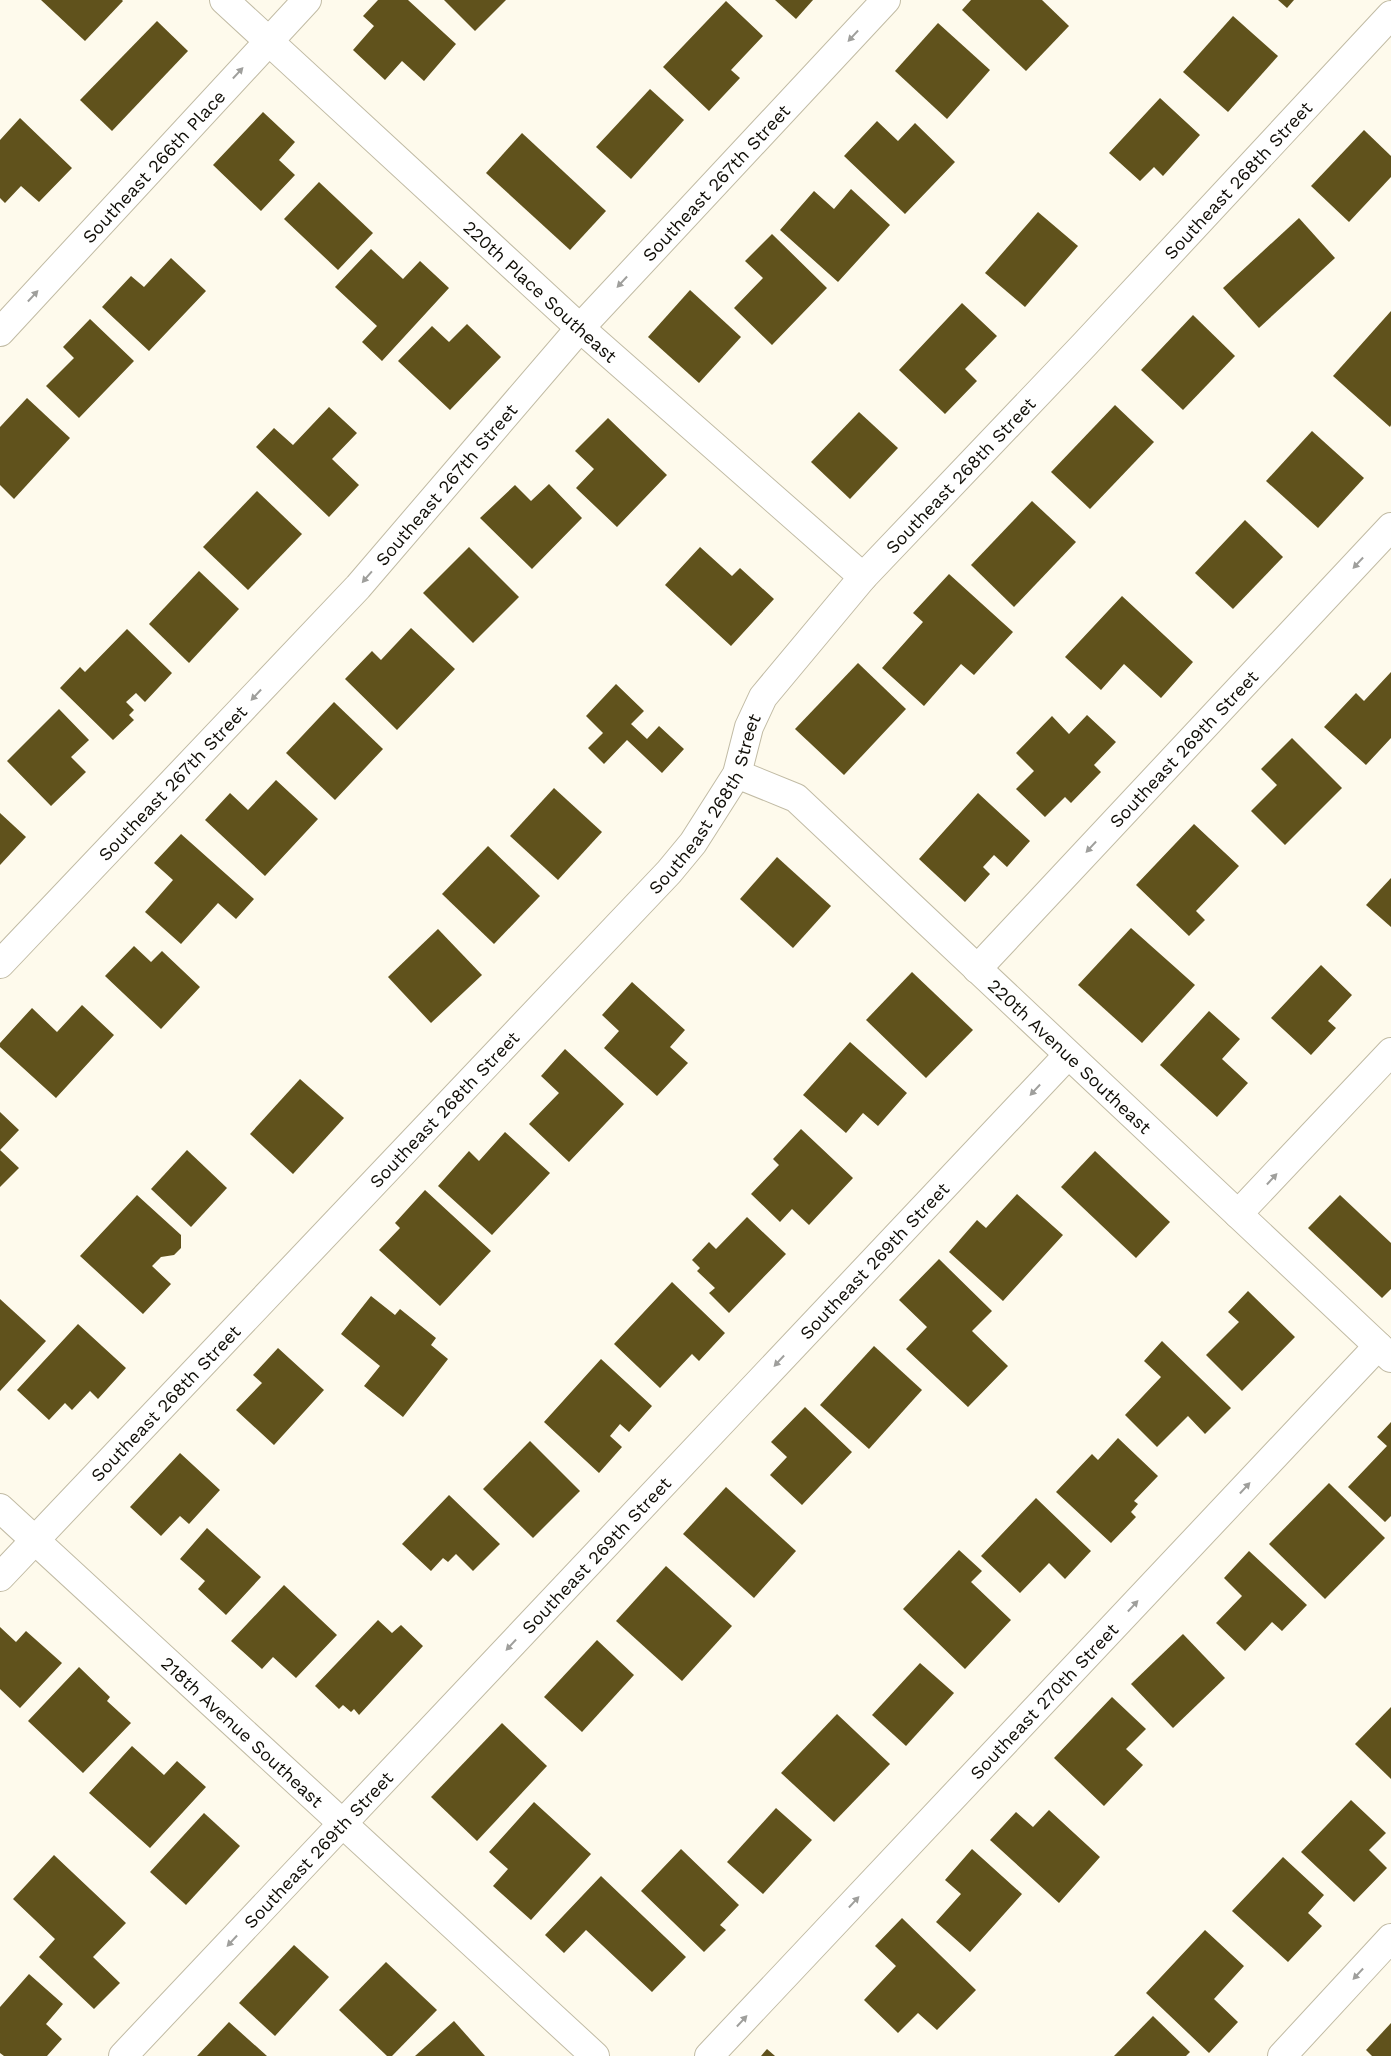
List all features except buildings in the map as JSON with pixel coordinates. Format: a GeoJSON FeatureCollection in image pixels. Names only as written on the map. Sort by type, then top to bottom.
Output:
{"type":"FeatureCollection","features":[{"type":"Feature","properties":{"kind":"street","name":"220th Place Southeast"},"geometry":{"type":"LineString","coordinates":[[224,0],[580,328],[863,577]]}},
{"type":"Feature","properties":{"kind":"street","name":"Southeast 266th Place"},"geometry":{"type":"LineString","coordinates":[[0,332],[267,41],[307,0]]}},
{"type":"Feature","properties":{"kind":"street","name":"Southeast 267th Street"},"geometry":{"type":"LineString","coordinates":[[0,964],[358,587],[580,328],[886,0]]}},
{"type":"Feature","properties":{"kind":"street","name":"Southeast 268th Street"},"geometry":{"type":"LineString","coordinates":[[0,1577],[669,872],[693,843],[736,774],[749,727],[763,697],[863,577],[1085,344],[1391,15]]}},
{"type":"Feature","properties":{"kind":"street","name":"Southeast 269th Street"},"geometry":{"type":"LineString","coordinates":[[977,969],[1391,527]]}},
{"type":"Feature","properties":{"kind":"street","name":"220th Avenue Southeast"},"geometry":{"type":"LineString","coordinates":[[736,774],[796,798],[1385,1352]]}},
{"type":"Feature","properties":{"kind":"street"},"geometry":{"type":"LineString","coordinates":[[1238,1214],[1391,1052]]}},
{"type":"Feature","properties":{"kind":"street","name":"Southeast 269th Street"},"geometry":{"type":"LineString","coordinates":[[124,2056],[1068,1055]]}},
{"type":"Feature","properties":{"kind":"street","name":"Southeast 270th Street"},"geometry":{"type":"LineString","coordinates":[[708,2056],[1385,1352]]}},
{"type":"Feature","properties":{"kind":"street","name":"218th Avenue Southeast"},"geometry":{"type":"LineString","coordinates":[[0,1508],[595,2056]]}},
{"type":"Feature","properties":{"kind":"street"},"geometry":{"type":"LineString","coordinates":[[1282,2056],[1391,1938]]}}]}
